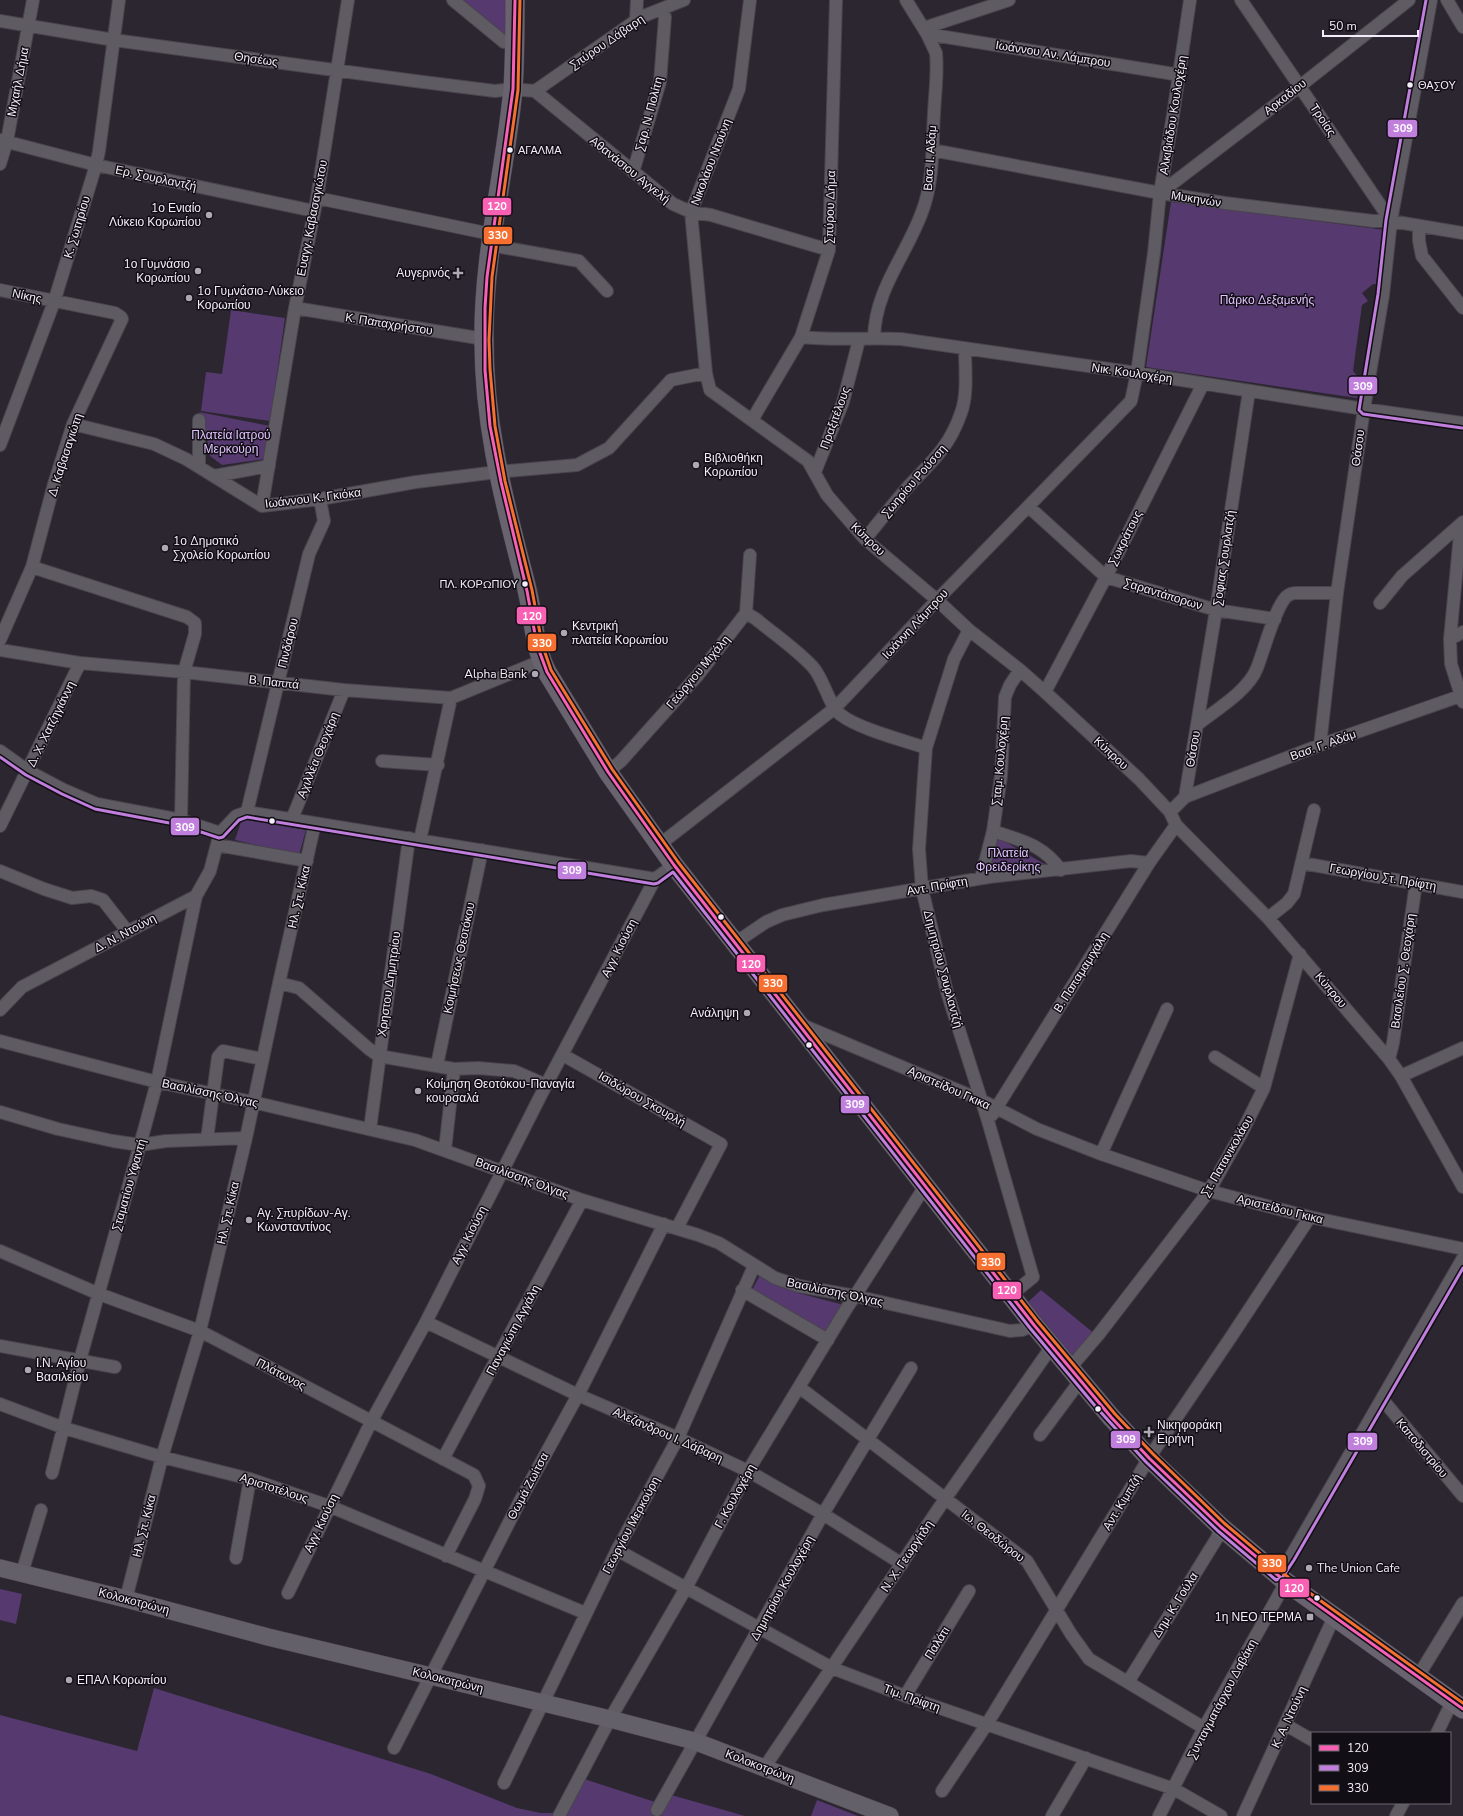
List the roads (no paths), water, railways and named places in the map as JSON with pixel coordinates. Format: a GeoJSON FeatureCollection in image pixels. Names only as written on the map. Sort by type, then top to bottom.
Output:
{"type":"FeatureCollection","features":[{"type":"Feature","properties":{"kind":"main road"},"geometry":{"type":"LineString","coordinates":[[515,0],[515,44],[512,89],[490,239],[484,339],[489,422],[497,472],[529,599],[536,644],[541,660],[608,772],[659,845],[734,943],[1034,1325],[1075,1375],[1149,1458],[1221,1527],[1282,1578],[1417,1678],[1458,1706]]}},
{"type":"Feature","properties":{"kind":"street","name":"Μιχαήλ Δήμα"},"geometry":{"type":"LineString","coordinates":[[0,164],[3,141],[29,26],[33,0]]}},
{"type":"Feature","properties":{"kind":"street","name":"Κ. Σωτηρίου"},"geometry":{"type":"LineString","coordinates":[[0,445],[54,302],[96,165],[119,0]]}},
{"type":"Feature","properties":{"kind":"street","name":"Ευαγγ. Καβασαγιώτου"},"geometry":{"type":"LineString","coordinates":[[262,506],[295,308],[317,198],[348,0]]}},
{"type":"Feature","properties":{"kind":"street"},"geometry":{"type":"LineString","coordinates":[[453,0],[504,42],[515,44]]}},
{"type":"Feature","properties":{"kind":"street"},"geometry":{"type":"LineString","coordinates":[[636,20],[637,0]]}},
{"type":"Feature","properties":{"kind":"street","name":"Σπύρου Δάβαρη"},"geometry":{"type":"LineString","coordinates":[[535,91],[636,20],[684,0]]}},
{"type":"Feature","properties":{"kind":"street","name":"Νικολάου Ντούνη"},"geometry":{"type":"LineString","coordinates":[[706,373],[691,212],[739,89],[750,0]]}},
{"type":"Feature","properties":{"kind":"street","name":"Σπύρου Δήμα"},"geometry":{"type":"LineString","coordinates":[[752,420],[801,337],[829,250],[836,0]]}},
{"type":"Feature","properties":{"kind":"street","name":"Βασ. Ι. Αδάμ"},"geometry":{"type":"LineString","coordinates":[[874,338],[876,317],[883,292],[888,279],[919,221],[927,199],[932,150],[936,59],[935,48],[906,0]]}},
{"type":"Feature","properties":{"kind":"street"},"geometry":{"type":"LineString","coordinates":[[926,31],[1009,0]]}},
{"type":"Feature","properties":{"kind":"street","name":"Αλκιβιάδου Κουλοχέρη"},"geometry":{"type":"LineString","coordinates":[[1137,373],[1154,253],[1160,193],[1180,74],[1190,0]]}},
{"type":"Feature","properties":{"kind":"street","name":"Τροίας"},"geometry":{"type":"LineString","coordinates":[[1241,0],[1390,221]]}},
{"type":"Feature","properties":{"kind":"street","name":"Αρκαδίου"},"geometry":{"type":"LineString","coordinates":[[1160,193],[1409,0]]}},
{"type":"Feature","properties":{"kind":"street","name":"Θάσου"},"geometry":{"type":"LineString","coordinates":[[1185,797],[1198,724],[1228,701],[1250,681],[1256,670],[1275,619],[1284,600],[1291,593],[1337,593],[1364,409],[1383,295],[1390,221],[1431,0]]}},
{"type":"Feature","properties":{"kind":"street"},"geometry":{"type":"LineString","coordinates":[[1447,0],[1463,27]]}},
{"type":"Feature","properties":{"kind":"street","name":"Σαρ. Ν. Πολίτη"},"geometry":{"type":"LineString","coordinates":[[634,172],[660,82],[665,17],[661,10]]}},
{"type":"Feature","properties":{"kind":"street","name":"Θησέως"},"geometry":{"type":"LineString","coordinates":[[0,21],[114,40],[495,91],[512,89]]}},
{"type":"Feature","properties":{"kind":"street","name":"Ιωάννου Αν. Λάμπρου"},"geometry":{"type":"LineString","coordinates":[[926,31],[1180,74]]}},
{"type":"Feature","properties":{"kind":"street"},"geometry":{"type":"LineString","coordinates":[[512,89],[535,91]]}},
{"type":"Feature","properties":{"kind":"street","name":"Αθανάσιου Αγγελή"},"geometry":{"type":"LineString","coordinates":[[535,91],[673,204],[691,212],[711,215],[829,250]]}},
{"type":"Feature","properties":{"kind":"street","name":"Ερ. Σουρλαντζή"},"geometry":{"type":"LineString","coordinates":[[3,141],[96,165],[314,211]]}},
{"type":"Feature","properties":{"kind":"street","name":"Μυκηνών"},"geometry":{"type":"LineString","coordinates":[[932,150],[1160,193],[1225,203],[1373,221],[1390,221],[1463,233]]}},
{"type":"Feature","properties":{"kind":"street"},"geometry":{"type":"LineString","coordinates":[[317,198],[579,261],[607,291]]}},
{"type":"Feature","properties":{"kind":"street"},"geometry":{"type":"LineString","coordinates":[[1420,226],[1419,240],[1422,256],[1463,308]]}},
{"type":"Feature","properties":{"kind":"street","name":"Νίκης"},"geometry":{"type":"LineString","coordinates":[[0,290],[54,302]]}},
{"type":"Feature","properties":{"kind":"street","name":"Δ. Καβασαγιώτη"},"geometry":{"type":"LineString","coordinates":[[0,640],[32,567],[54,484],[73,424],[121,323],[121,316],[115,313],[54,302]]}},
{"type":"Feature","properties":{"kind":"street","name":"Κ. Παπαχρήστου"},"geometry":{"type":"LineString","coordinates":[[295,308],[484,339]]}},
{"type":"Feature","properties":{"kind":"street","name":"Νικ. Κουλοχέρη"},"geometry":{"type":"LineString","coordinates":[[801,337],[828,340],[859,340],[874,338],[901,339],[1137,373],[1463,424]]}},
{"type":"Feature","properties":{"kind":"street","name":"Πραξιτέλους"},"geometry":{"type":"LineString","coordinates":[[814,472],[843,402],[859,340]]}},
{"type":"Feature","properties":{"kind":"street","name":"Σωηρίου Ρούσση"},"geometry":{"type":"LineString","coordinates":[[865,539],[907,488],[939,455],[950,439],[962,412],[965,388],[965,349]]}},
{"type":"Feature","properties":{"kind":"street","name":"Κύπρου"},"geometry":{"type":"LineString","coordinates":[[706,373],[708,385],[714,393],[808,461],[827,495],[865,539],[970,630],[1045,692],[1139,779],[1170,812],[1176,825],[1268,918],[1388,1059],[1401,1076],[1463,1187]]}},
{"type":"Feature","properties":{"kind":"street","name":"Ιωάννου Κ. Γκιόκα"},"geometry":{"type":"LineString","coordinates":[[73,424],[154,444],[199,467],[262,506],[320,499],[416,482],[497,472],[577,465],[608,448],[671,380],[706,373]]}},
{"type":"Feature","properties":{"kind":"street","name":"Ιωάννη Λάμπρου"},"geometry":{"type":"LineString","coordinates":[[659,845],[835,708],[937,600],[1131,401],[1137,373]]}},
{"type":"Feature","properties":{"kind":"street","name":"Σωκράτους"},"geometry":{"type":"LineString","coordinates":[[1045,692],[1106,577],[1203,384]]}},
{"type":"Feature","properties":{"kind":"street","name":"Σοφιας Σουρλατζή"},"geometry":{"type":"LineString","coordinates":[[1198,724],[1249,391]]}},
{"type":"Feature","properties":{"kind":"street"},"geometry":{"type":"LineString","coordinates":[[199,420],[199,467]]}},
{"type":"Feature","properties":{"kind":"street"},"geometry":{"type":"LineString","coordinates":[[214,476],[269,466]]}},
{"type":"Feature","properties":{"kind":"street","name":"Πινδάρου"},"geometry":{"type":"LineString","coordinates":[[247,812],[309,554],[324,520],[320,499]]}},
{"type":"Feature","properties":{"kind":"street","name":"Σαραντάπορων"},"geometry":{"type":"LineString","coordinates":[[1029,507],[1106,577],[1216,610],[1275,619]]}},
{"type":"Feature","properties":{"kind":"street"},"geometry":{"type":"LineString","coordinates":[[1380,603],[1402,576],[1462,523]]}},
{"type":"Feature","properties":{"kind":"street"},"geometry":{"type":"LineString","coordinates":[[1462,523],[1450,639],[1451,664],[1462,698]]}},
{"type":"Feature","properties":{"kind":"street"},"geometry":{"type":"LineString","coordinates":[[750,554],[746,613],[756,618],[812,666],[820,676],[835,708],[840,715],[864,726],[926,748]]}},
{"type":"Feature","properties":{"kind":"street"},"geometry":{"type":"LineString","coordinates":[[32,567],[187,617],[194,623],[195,634],[184,672],[181,820]]}},
{"type":"Feature","properties":{"kind":"street"},"geometry":{"type":"LineString","coordinates":[[1320,745],[1337,593]]}},
{"type":"Feature","properties":{"kind":"street","name":"Γεώργιου Μιχάλη"},"geometry":{"type":"LineString","coordinates":[[608,772],[621,761],[698,675],[746,613]]}},
{"type":"Feature","properties":{"kind":"street","name":"Δημητρίου Σουρλαντζή"},"geometry":{"type":"LineString","coordinates":[[970,630],[954,660],[926,748],[919,849],[922,889],[947,992],[988,1121],[1033,1277],[1011,1295]]}},
{"type":"Feature","properties":{"kind":"street"},"geometry":{"type":"LineString","coordinates":[[1450,639],[1463,632]]}},
{"type":"Feature","properties":{"kind":"street","name":"Β. Παππά"},"geometry":{"type":"LineString","coordinates":[[0,650],[80,663],[184,672],[344,690],[451,698],[541,660]]}},
{"type":"Feature","properties":{"kind":"street","name":"Δ. Χ. Χατζηγιάννη"},"geometry":{"type":"LineString","coordinates":[[0,826],[80,663]]}},
{"type":"Feature","properties":{"kind":"street","name":"Σταμ. Κουλοχέρη"},"geometry":{"type":"LineString","coordinates":[[981,878],[993,831],[1001,776],[1006,697],[1010,685],[1020,670]]}},
{"type":"Feature","properties":{"kind":"street","name":"Αχιλλέα Θεοχάρη"},"geometry":{"type":"LineString","coordinates":[[292,819],[344,690]]}},
{"type":"Feature","properties":{"kind":"street","name":"Χρηστου Δημητρίου"},"geometry":{"type":"LineString","coordinates":[[370,1129],[379,1056],[415,839],[438,765],[451,698]]}},
{"type":"Feature","properties":{"kind":"street","name":"Βασ. Γ. Αδάμ"},"geometry":{"type":"LineString","coordinates":[[1185,797],[1320,745],[1462,698]]}},
{"type":"Feature","properties":{"kind":"street"},"geometry":{"type":"LineString","coordinates":[[0,751],[28,771],[64,790],[97,804],[181,820],[219,839],[307,861]]}},
{"type":"Feature","properties":{"kind":"street"},"geometry":{"type":"LineString","coordinates":[[382,761],[438,765]]}},
{"type":"Feature","properties":{"kind":"street"},"geometry":{"type":"LineString","coordinates":[[1170,812],[1185,797]]}},
{"type":"Feature","properties":{"kind":"street"},"geometry":{"type":"LineString","coordinates":[[1268,918],[1287,903],[1294,894],[1314,810]]}},
{"type":"Feature","properties":{"kind":"street"},"geometry":{"type":"LineString","coordinates":[[196,896],[210,871],[219,839],[236,816],[247,812],[655,879],[674,865]]}},
{"type":"Feature","properties":{"kind":"street","name":"Ηλ. Σπ. Κίκα"},"geometry":{"type":"LineString","coordinates":[[126,1599],[162,1457],[200,1331],[246,1138],[315,823]]}},
{"type":"Feature","properties":{"kind":"street","name":"Β. Παπαμαμιχάλη"},"geometry":{"type":"LineString","coordinates":[[988,1121],[1149,863],[1176,825]]}},
{"type":"Feature","properties":{"kind":"street"},"geometry":{"type":"LineString","coordinates":[[993,831],[1044,851],[1053,859],[1061,870]]}},
{"type":"Feature","properties":{"kind":"street","name":"Κοιμήσεως Θεοτόκου"},"geometry":{"type":"LineString","coordinates":[[437,1065],[482,850]]}},
{"type":"Feature","properties":{"kind":"street","name":"Αντ. Πρίφτη"},"geometry":{"type":"LineString","coordinates":[[734,943],[766,922],[782,915],[823,905],[981,878],[1131,861],[1149,863]]}},
{"type":"Feature","properties":{"kind":"street","name":"Γεωργίου Στ. Πρίφτη"},"geometry":{"type":"LineString","coordinates":[[1302,863],[1463,892]]}},
{"type":"Feature","properties":{"kind":"street"},"geometry":{"type":"LineString","coordinates":[[0,871],[44,890],[72,898],[91,896],[103,900],[128,932]]}},
{"type":"Feature","properties":{"kind":"street","name":"Αγγ. Κιούση"},"geometry":{"type":"LineString","coordinates":[[288,1593],[371,1422],[426,1322],[501,1172],[655,879]]}},
{"type":"Feature","properties":{"kind":"street","name":"Βασιλείου Σ. Θεοχάρη"},"geometry":{"type":"LineString","coordinates":[[1388,1059],[1393,1043],[1416,883]]}},
{"type":"Feature","properties":{"kind":"street","name":"Δ. Ν. Ντούνη"},"geometry":{"type":"LineString","coordinates":[[0,1010],[22,987],[196,896]]}},
{"type":"Feature","properties":{"kind":"street","name":"Σταματίου Υφαντή"},"geometry":{"type":"LineString","coordinates":[[52,1472],[80,1360],[157,1082],[196,896]]}},
{"type":"Feature","properties":{"kind":"street","name":"Στ. Πατανικολάου"},"geometry":{"type":"LineString","coordinates":[[1040,1434],[1099,1334],[1209,1191],[1241,1134],[1264,1088],[1300,954]]}},
{"type":"Feature","properties":{"kind":"street"},"geometry":{"type":"LineString","coordinates":[[279,983],[300,988],[369,1049],[379,1056],[454,1069],[478,1068],[514,1071],[546,1085]]}},
{"type":"Feature","properties":{"kind":"street"},"geometry":{"type":"LineString","coordinates":[[1101,1154],[1167,1009]]}},
{"type":"Feature","properties":{"kind":"street","name":"Αριστείδου Γκικα"},"geometry":{"type":"LineString","coordinates":[[798,1023],[981,1100],[996,1109],[1037,1128],[1101,1154],[1209,1191],[1310,1217],[1463,1249]]}},
{"type":"Feature","properties":{"kind":"street","name":"Βασιλίσσης Όλγας"},"geometry":{"type":"LineString","coordinates":[[0,1041],[157,1082],[253,1102],[415,1140],[582,1200],[677,1228],[719,1243],[774,1278],[799,1286],[855,1296],[1010,1331],[1022,1330],[1034,1325]]}},
{"type":"Feature","properties":{"kind":"street"},"geometry":{"type":"LineString","coordinates":[[1401,1076],[1463,1048]]}},
{"type":"Feature","properties":{"kind":"street"},"geometry":{"type":"LineString","coordinates":[[207,1139],[218,1057],[223,1051],[262,1060]]}},
{"type":"Feature","properties":{"kind":"street","name":"Ισιδώρου Σκουρλή"},"geometry":{"type":"LineString","coordinates":[[563,1055],[721,1144],[677,1228]]}},
{"type":"Feature","properties":{"kind":"street"},"geometry":{"type":"LineString","coordinates":[[1215,1056],[1264,1088]]}},
{"type":"Feature","properties":{"kind":"street"},"geometry":{"type":"LineString","coordinates":[[445,1150],[454,1069]]}},
{"type":"Feature","properties":{"kind":"street"},"geometry":{"type":"LineString","coordinates":[[0,1112],[113,1141],[140,1145],[166,1141],[246,1138]]}},
{"type":"Feature","properties":{"kind":"street","name":"Γ. Κουλοχέρη"},"geometry":{"type":"LineString","coordinates":[[559,1816],[610,1719],[686,1588],[748,1471],[848,1306],[922,1191],[924,1184]]}},
{"type":"Feature","properties":{"kind":"street","name":"Παναγιώτη Αγγάλη"},"geometry":{"type":"LineString","coordinates":[[443,1459],[582,1200]]}},
{"type":"Feature","properties":{"kind":"street","name":"Αντ. Κιμπιζή"},"geometry":{"type":"LineString","coordinates":[[942,1791],[987,1724],[1149,1458],[1310,1217]]}},
{"type":"Feature","properties":{"kind":"street","name":"Θωμά Ζωίτσα"},"geometry":{"type":"LineString","coordinates":[[394,1748],[522,1497],[578,1395],[664,1224]]}},
{"type":"Feature","properties":{"kind":"street","name":"Πλάτωνος"},"geometry":{"type":"LineString","coordinates":[[0,1251],[99,1294],[200,1331],[474,1475],[479,1486],[475,1499],[446,1556]]}},
{"type":"Feature","properties":{"kind":"street","name":"Συνταγματάρχου Δαβάκη"},"geometry":{"type":"LineString","coordinates":[[1159,1816],[1282,1578],[1290,1558],[1463,1258]]}},
{"type":"Feature","properties":{"kind":"street","name":"Γεωργίου Μερκούρη"},"geometry":{"type":"LineString","coordinates":[[504,1783],[585,1613],[617,1550],[678,1438],[742,1290],[754,1266]]}},
{"type":"Feature","properties":{"kind":"street"},"geometry":{"type":"LineString","coordinates":[[742,1290],[828,1340]]}},
{"type":"Feature","properties":{"kind":"street","name":"Αλεζανδρου Ι. Δάβαρη"},"geometry":{"type":"LineString","coordinates":[[426,1322],[578,1395],[678,1438],[748,1471],[823,1514],[902,1564]]}},
{"type":"Feature","properties":{"kind":"street"},"geometry":{"type":"LineString","coordinates":[[0,1346],[115,1367]]}},
{"type":"Feature","properties":{"kind":"street","name":"Ν. Χ. Γεωργίτδη"},"geometry":{"type":"LineString","coordinates":[[764,1768],[945,1498],[1052,1346]]}},
{"type":"Feature","properties":{"kind":"street","name":"Δημητρίου Κουλοχέρη"},"geometry":{"type":"LineString","coordinates":[[657,1810],[694,1741],[823,1514],[911,1368]]}},
{"type":"Feature","properties":{"kind":"street","name":"Ιω. Θεοδώρου"},"geometry":{"type":"LineString","coordinates":[[799,1387],[1027,1561],[1071,1634],[1089,1659],[1204,1728]]}},
{"type":"Feature","properties":{"kind":"street","name":"Καποδιστρίου"},"geometry":{"type":"LineString","coordinates":[[1382,1399],[1463,1496]]}},
{"type":"Feature","properties":{"kind":"street","name":"Αριστοτέλους"},"geometry":{"type":"LineString","coordinates":[[0,1404],[64,1428],[162,1457],[250,1479],[329,1506],[585,1613]]}},
{"type":"Feature","properties":{"kind":"street"},"geometry":{"type":"LineString","coordinates":[[236,1558],[250,1479]]}},
{"type":"Feature","properties":{"kind":"street"},"geometry":{"type":"LineString","coordinates":[[22,1573],[41,1510]]}},
{"type":"Feature","properties":{"kind":"street","name":"Δημ. Κ. Γούλα"},"geometry":{"type":"LineString","coordinates":[[1128,1682],[1217,1538],[1221,1527]]}},
{"type":"Feature","properties":{"kind":"street","name":"Τιμ. Πρίφτη"},"geometry":{"type":"LineString","coordinates":[[617,1550],[832,1668],[905,1696],[1174,1789],[1221,1816]]}},
{"type":"Feature","properties":{"kind":"street","name":"Κολοκοτρώνη"},"geometry":{"type":"LineString","coordinates":[[0,1568],[126,1599],[268,1637],[610,1719],[694,1741],[890,1816]]}},
{"type":"Feature","properties":{"kind":"street","name":"Παλάτι"},"geometry":{"type":"LineString","coordinates":[[905,1696],[969,1591]]}},
{"type":"Feature","properties":{"kind":"street"},"geometry":{"type":"LineString","coordinates":[[1417,1678],[1463,1603]]}},
{"type":"Feature","properties":{"kind":"street","name":"Κ. Α. Ντούνη"},"geometry":{"type":"LineString","coordinates":[[1243,1816],[1286,1725],[1334,1617]]}},
{"type":"Feature","properties":{"kind":"street"},"geometry":{"type":"LineString","coordinates":[[1438,1732],[1458,1706]]}},
{"type":"Feature","properties":{"kind":"street"},"geometry":{"type":"LineString","coordinates":[[1286,1725],[1311,1739]]}},
{"type":"Feature","properties":{"kind":"street"},"geometry":{"type":"LineString","coordinates":[[1052,1816],[1086,1758]]}},
{"type":"Feature","properties":{"kind":"street"},"geometry":{"type":"LineString","coordinates":[[1396,1816],[1402,1804]]}},
{"type":"Feature","properties":{"kind":"place","name":"ΘΑΣΟΥ"},"geometry":{"type":"Point","coordinates":[1410,85]}},
{"type":"Feature","properties":{"kind":"place","name":"ΑΓΑΛΜΑ"},"geometry":{"type":"Point","coordinates":[510,150]}},
{"type":"Feature","properties":{"kind":"place","name":"1ο Ενιαίο Λύκειο Κορωπίου"},"geometry":{"type":"Point","coordinates":[209,215]}},
{"type":"Feature","properties":{"kind":"place","name":"1ο Γυμνάσιο Κορωπίου"},"geometry":{"type":"Point","coordinates":[198,271]}},
{"type":"Feature","properties":{"kind":"place","name":"Αυγερινός"},"geometry":{"type":"Point","coordinates":[458,273]}},
{"type":"Feature","properties":{"kind":"place","name":"1ο Γυμνάσιο-Λύκειο Κορωπίου"},"geometry":{"type":"Point","coordinates":[189,298]}},
{"type":"Feature","properties":{"kind":"place","name":"Βιβλιοθήκη Κορωπίου"},"geometry":{"type":"Point","coordinates":[696,465]}},
{"type":"Feature","properties":{"kind":"place","name":"1ο Δημοτικό Σχολείο Κορωπίου"},"geometry":{"type":"Point","coordinates":[165,548]}},
{"type":"Feature","properties":{"kind":"place","name":"ΠΛ. ΚΟΡΩΠΙΟΥ"},"geometry":{"type":"Point","coordinates":[525,584]}},
{"type":"Feature","properties":{"kind":"place","name":"Κεντρική πλατεία Κορωπίου"},"geometry":{"type":"Point","coordinates":[564,633]}},
{"type":"Feature","properties":{"kind":"place","name":"Alpha Bank"},"geometry":{"type":"Point","coordinates":[535,674]}},
{"type":"Feature","properties":{"kind":"place","name":"Ανάληψη"},"geometry":{"type":"Point","coordinates":[747,1013]}},
{"type":"Feature","properties":{"kind":"place","name":"Κοίμηση Θεοτόκου-Παναγία κουρσαλά"},"geometry":{"type":"Point","coordinates":[418,1091]}},
{"type":"Feature","properties":{"kind":"place","name":"Αγ. Σπυρίδων-Αγ. Κωνσταντίνος"},"geometry":{"type":"Point","coordinates":[249,1220]}},
{"type":"Feature","properties":{"kind":"place","name":"Ι.Ν. Αγίου Βασιλείου"},"geometry":{"type":"Point","coordinates":[28,1370]}},
{"type":"Feature","properties":{"kind":"place","name":"Νικηφοράκη Ειρήνη"},"geometry":{"type":"Point","coordinates":[1149,1432]}},
{"type":"Feature","properties":{"kind":"place","name":"The Union Cafe"},"geometry":{"type":"Point","coordinates":[1309,1568]}},
{"type":"Feature","properties":{"kind":"place","name":"1η ΝΕΟ ΤΕΡΜΑ"},"geometry":{"type":"Point","coordinates":[1310,1617]}},
{"type":"Feature","properties":{"kind":"place","name":"ΕΠΑΛ Κορωπίου"},"geometry":{"type":"Point","coordinates":[69,1680]}},
{"type":"Feature","properties":{"kind":"park label","name":"Πάρκο Δεξαμενής"},"geometry":{"type":"Point","coordinates":[1267,300]}},
{"type":"Feature","properties":{"kind":"park label","name":"Πλατεία Ιατρού Μερκούρη"},"geometry":{"type":"Point","coordinates":[231,442]}},
{"type":"Feature","properties":{"kind":"park label","name":"Πλατεία Φρειδερίκης"},"geometry":{"type":"Point","coordinates":[1008,860]}}]}
